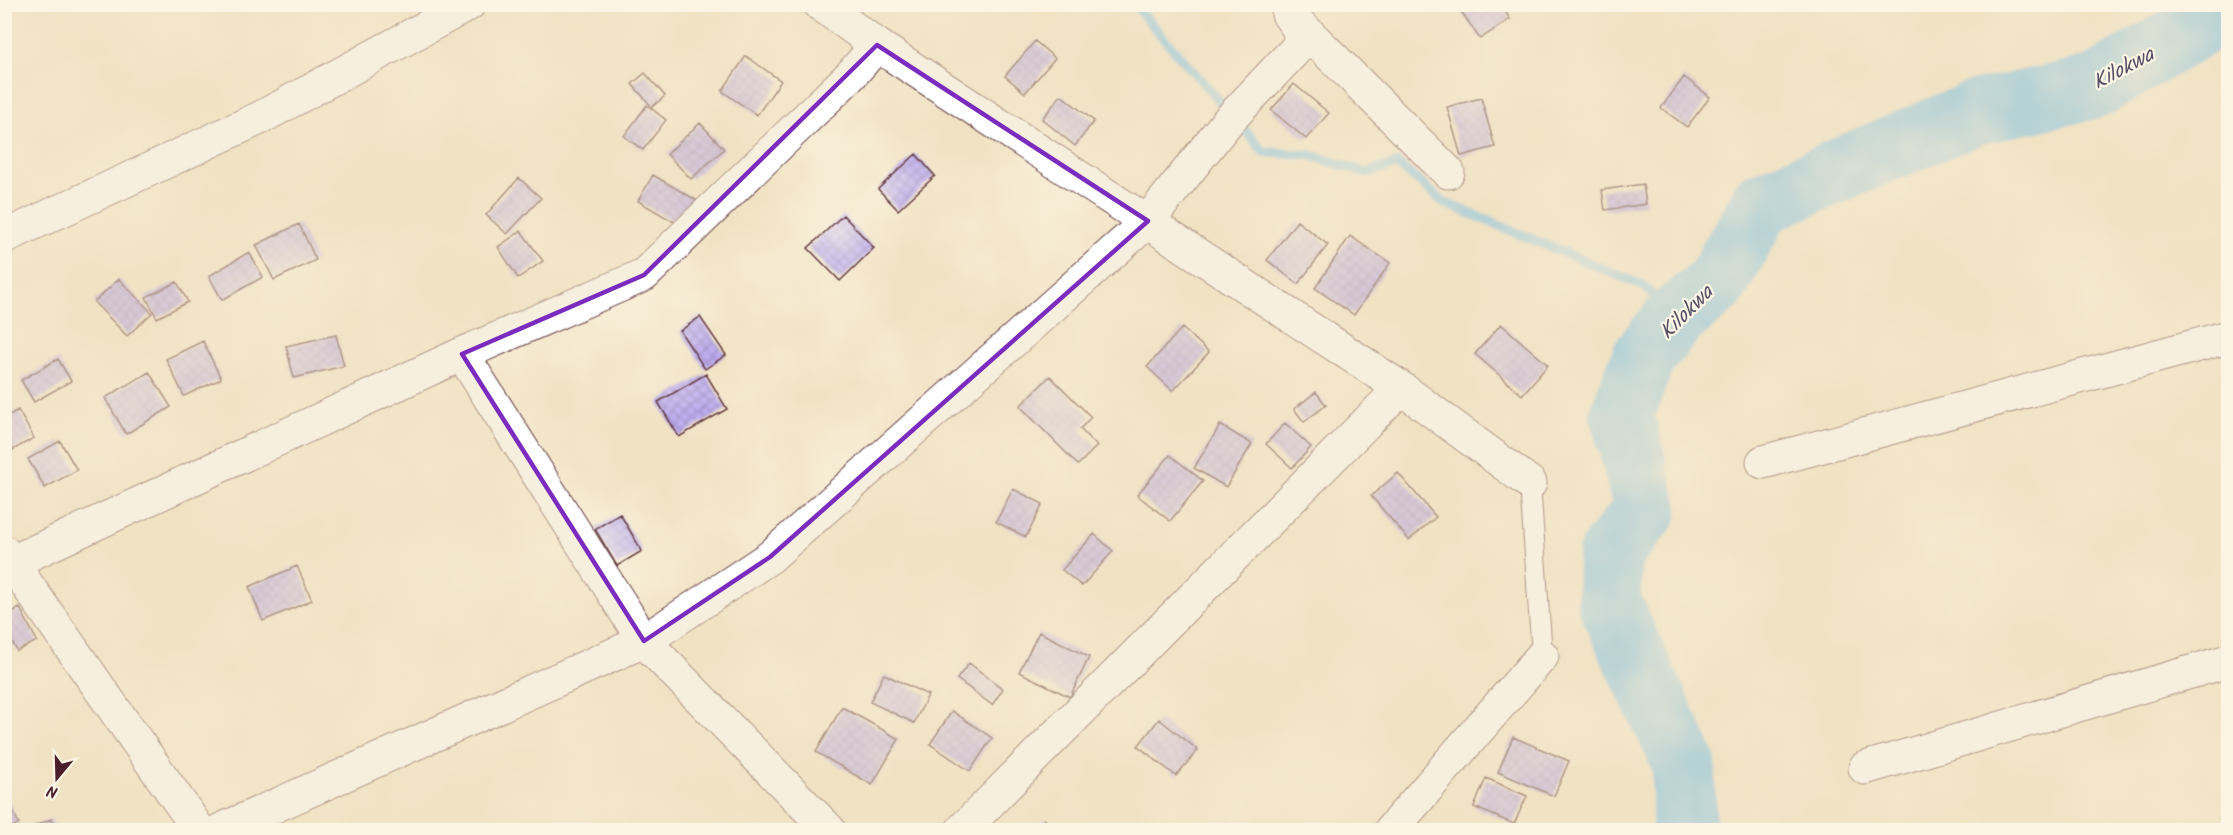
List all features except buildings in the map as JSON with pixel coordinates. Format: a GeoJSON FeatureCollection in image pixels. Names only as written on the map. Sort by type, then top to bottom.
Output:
{"type":"FeatureCollection","features":[{"type":"Feature","properties":{"kind":"street"},"geometry":{"type":"LineString","coordinates":[[4,237],[262,117],[469,4]]}},
{"type":"Feature","properties":{"kind":"street"},"geometry":{"type":"LineString","coordinates":[[820,4],[877,45],[1401,388],[1530,483]]}},
{"type":"Feature","properties":{"kind":"street"},"geometry":{"type":"LineString","coordinates":[[221,831],[644,641],[770,557],[1148,221],[1235,114],[1298,47],[1301,32],[1283,9]]}},
{"type":"Feature","properties":{"kind":"street"},"geometry":{"type":"LineString","coordinates":[[1283,9],[1448,172]]}},
{"type":"Feature","properties":{"kind":"street"},"geometry":{"type":"LineString","coordinates":[[199,831],[7,560],[462,354],[644,275],[851,75],[877,45]]}},
{"type":"Feature","properties":{"kind":"street"},"geometry":{"type":"LineString","coordinates":[[1763,462],[2229,337]]}},
{"type":"Feature","properties":{"kind":"street"},"geometry":{"type":"LineString","coordinates":[[462,354],[644,641],[828,831]]}},
{"type":"Feature","properties":{"kind":"street"},"geometry":{"type":"LineString","coordinates":[[962,831],[1401,388]]}},
{"type":"Feature","properties":{"kind":"street"},"geometry":{"type":"LineString","coordinates":[[1391,831],[1542,656]]}},
{"type":"Feature","properties":{"kind":"street"},"geometry":{"type":"LineString","coordinates":[[1865,768],[2229,661]]}},
{"type":"Feature","properties":{"kind":"lane"},"geometry":{"type":"LineString","coordinates":[[1530,483],[1542,656]]}},
{"type":"Feature","properties":{"kind":"highlighted area"},"geometry":{"type":"Polygon","coordinates":[[[877,45],[1148,221],[770,557],[644,641],[462,354],[644,275],[877,45]]]}},
{"type":"Feature","properties":{"kind":"waterway"},"geometry":{"type":"LineString","coordinates":[[1134,4],[1264,152],[1310,155],[1366,173],[1397,164],[1443,202],[1644,286],[1675,318]]}},
{"type":"Feature","properties":{"kind":"waterway","name":"Kilokwa"},"geometry":{"type":"LineString","coordinates":[[1684,830],[1684,763],[1609,602],[1610,554],[1646,510],[1622,414],[1644,356],[1675,318],[1716,284],[1762,203],[1974,113],[2095,87],[2228,8]]}}]}
